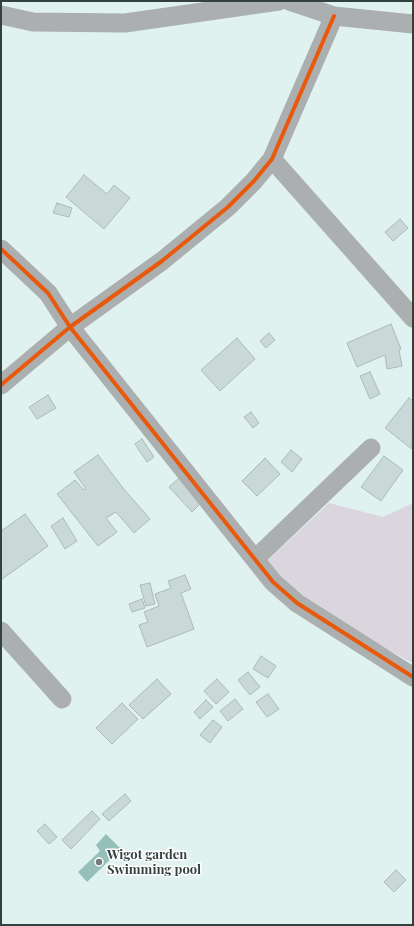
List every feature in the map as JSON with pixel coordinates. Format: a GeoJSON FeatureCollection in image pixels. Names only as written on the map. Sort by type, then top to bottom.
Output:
{"type":"FeatureCollection","features":[{"type":"Feature","properties":{"kind":"street"},"geometry":{"type":"LineString","coordinates":[[1,15],[33,22],[125,23],[279,1]]}},
{"type":"Feature","properties":{"kind":"street"},"geometry":{"type":"LineString","coordinates":[[289,1],[334,16],[413,24]]}},
{"type":"Feature","properties":{"kind":"street"},"geometry":{"type":"LineString","coordinates":[[1,385],[70,327],[162,261],[228,207],[254,181],[272,158],[334,16]]}},
{"type":"Feature","properties":{"kind":"street"},"geometry":{"type":"LineString","coordinates":[[272,158],[413,318]]}},
{"type":"Feature","properties":{"kind":"street"},"geometry":{"type":"LineString","coordinates":[[1,249],[48,293],[70,327],[273,582],[297,604],[413,677]]}},
{"type":"Feature","properties":{"kind":"street"},"geometry":{"type":"LineString","coordinates":[[255,559],[371,448]]}},
{"type":"Feature","properties":{"kind":"street"},"geometry":{"type":"LineString","coordinates":[[1,631],[62,698]]}},
{"type":"Feature","properties":{"kind":"shaded area"},"geometry":{"type":"Polygon","coordinates":[[[329,503],[383,517],[413,503],[413,663],[366,638],[304,596],[282,577],[261,567],[329,503]]]}},
{"type":"Feature","properties":{"kind":"water","name":"Wigot garden Swimming pool"},"geometry":{"type":"Polygon","coordinates":[[[106,834],[121,849],[87,882],[78,872],[100,851],[96,845],[106,834]]]}},
{"type":"Feature","properties":{"kind":"building"},"geometry":{"type":"Polygon","coordinates":[[[84,175],[107,194],[114,185],[130,198],[104,229],[66,197],[84,175]]]}},
{"type":"Feature","properties":{"kind":"building"},"geometry":{"type":"Polygon","coordinates":[[[57,203],[72,208],[69,217],[53,213],[57,203]]]}},
{"type":"Feature","properties":{"kind":"building"},"geometry":{"type":"Polygon","coordinates":[[[400,219],[408,228],[393,241],[385,232],[400,219]]]}},
{"type":"Feature","properties":{"kind":"building"},"geometry":{"type":"Polygon","coordinates":[[[391,324],[401,349],[399,350],[402,366],[387,369],[385,355],[357,367],[347,343],[391,324]]]}},
{"type":"Feature","properties":{"kind":"building"},"geometry":{"type":"Polygon","coordinates":[[[269,333],[275,340],[266,348],[260,341],[269,333]]]}},
{"type":"Feature","properties":{"kind":"building"},"geometry":{"type":"Polygon","coordinates":[[[237,338],[255,359],[220,391],[201,370],[237,338]]]}},
{"type":"Feature","properties":{"kind":"building"},"geometry":{"type":"Polygon","coordinates":[[[370,372],[380,394],[370,399],[360,376],[370,372]]]}},
{"type":"Feature","properties":{"kind":"building"},"geometry":{"type":"Polygon","coordinates":[[[48,395],[56,408],[37,419],[29,407],[48,395]]]}},
{"type":"Feature","properties":{"kind":"building"},"geometry":{"type":"Polygon","coordinates":[[[409,398],[413,401],[412,449],[385,428],[409,398]]]}},
{"type":"Feature","properties":{"kind":"building"},"geometry":{"type":"Polygon","coordinates":[[[251,412],[259,423],[253,428],[244,417],[251,412]]]}},
{"type":"Feature","properties":{"kind":"building"},"geometry":{"type":"Polygon","coordinates":[[[142,439],[154,457],[147,462],[135,444],[142,439]]]}},
{"type":"Feature","properties":{"kind":"building"},"geometry":{"type":"Polygon","coordinates":[[[291,450],[302,459],[292,472],[281,462],[291,450]]]}},
{"type":"Feature","properties":{"kind":"building"},"geometry":{"type":"Polygon","coordinates":[[[98,455],[123,488],[150,519],[134,533],[116,512],[106,518],[117,532],[98,546],[57,494],[75,480],[84,490],[86,489],[74,472],[98,455]]]}},
{"type":"Feature","properties":{"kind":"building"},"geometry":{"type":"Polygon","coordinates":[[[384,456],[403,470],[381,501],[361,487],[384,456]]]}},
{"type":"Feature","properties":{"kind":"building"},"geometry":{"type":"Polygon","coordinates":[[[265,458],[280,474],[257,496],[242,481],[265,458]]]}},
{"type":"Feature","properties":{"kind":"building"},"geometry":{"type":"Polygon","coordinates":[[[179,478],[202,502],[192,512],[169,487],[179,478]]]}},
{"type":"Feature","properties":{"kind":"building"},"geometry":{"type":"Polygon","coordinates":[[[25,514],[48,546],[1,580],[1,531],[25,514]]]}},
{"type":"Feature","properties":{"kind":"building"},"geometry":{"type":"Polygon","coordinates":[[[63,518],[77,541],[65,549],[51,526],[63,518]]]}},
{"type":"Feature","properties":{"kind":"building"},"geometry":{"type":"Polygon","coordinates":[[[185,575],[191,589],[181,593],[194,629],[147,647],[139,625],[148,622],[144,612],[159,606],[155,594],[171,588],[168,581],[185,575]]]}},
{"type":"Feature","properties":{"kind":"building"},"geometry":{"type":"Polygon","coordinates":[[[150,583],[155,604],[146,606],[140,585],[150,583]]]}},
{"type":"Feature","properties":{"kind":"building"},"geometry":{"type":"Polygon","coordinates":[[[142,599],[145,608],[132,612],[129,604],[142,599]]]}},
{"type":"Feature","properties":{"kind":"building"},"geometry":{"type":"Polygon","coordinates":[[[261,656],[276,666],[268,678],[253,669],[261,656]]]}},
{"type":"Feature","properties":{"kind":"building"},"geometry":{"type":"Polygon","coordinates":[[[248,672],[260,687],[250,695],[238,680],[248,672]]]}},
{"type":"Feature","properties":{"kind":"building"},"geometry":{"type":"Polygon","coordinates":[[[157,679],[171,694],[143,719],[129,705],[157,679]]]}},
{"type":"Feature","properties":{"kind":"building"},"geometry":{"type":"Polygon","coordinates":[[[217,679],[229,692],[216,704],[204,691],[217,679]]]}},
{"type":"Feature","properties":{"kind":"building"},"geometry":{"type":"Polygon","coordinates":[[[268,694],[279,709],[267,717],[256,702],[268,694]]]}},
{"type":"Feature","properties":{"kind":"building"},"geometry":{"type":"Polygon","coordinates":[[[235,699],[243,709],[228,721],[220,711],[235,699]]]}},
{"type":"Feature","properties":{"kind":"building"},"geometry":{"type":"Polygon","coordinates":[[[206,700],[213,707],[200,719],[194,712],[206,700]]]}},
{"type":"Feature","properties":{"kind":"building"},"geometry":{"type":"Polygon","coordinates":[[[122,703],[138,719],[112,744],[96,728],[122,703]]]}},
{"type":"Feature","properties":{"kind":"building"},"geometry":{"type":"Polygon","coordinates":[[[213,720],[222,727],[210,743],[200,735],[213,720]]]}},
{"type":"Feature","properties":{"kind":"building"},"geometry":{"type":"Polygon","coordinates":[[[125,794],[131,801],[109,821],[102,814],[125,794]]]}},
{"type":"Feature","properties":{"kind":"building"},"geometry":{"type":"Polygon","coordinates":[[[92,811],[100,819],[71,849],[62,840],[92,811]]]}},
{"type":"Feature","properties":{"kind":"building"},"geometry":{"type":"Polygon","coordinates":[[[45,824],[57,837],[49,844],[37,831],[45,824]]]}},
{"type":"Feature","properties":{"kind":"building"},"geometry":{"type":"Polygon","coordinates":[[[396,870],[406,880],[394,892],[384,882],[396,870]]]}},
{"type":"Feature","properties":{"kind":"cycle path"},"geometry":{"type":"LineString","coordinates":[[1,385],[70,327],[162,261],[228,207],[254,181],[272,159],[334,16]]}},
{"type":"Feature","properties":{"kind":"cycle path"},"geometry":{"type":"LineString","coordinates":[[1,249],[48,293],[70,327],[273,582],[297,603],[413,677]]}},
{"type":"Feature","properties":{"kind":"place","name":"Wigot garden Swimming pool"},"geometry":{"type":"Point","coordinates":[99,862]}}]}
